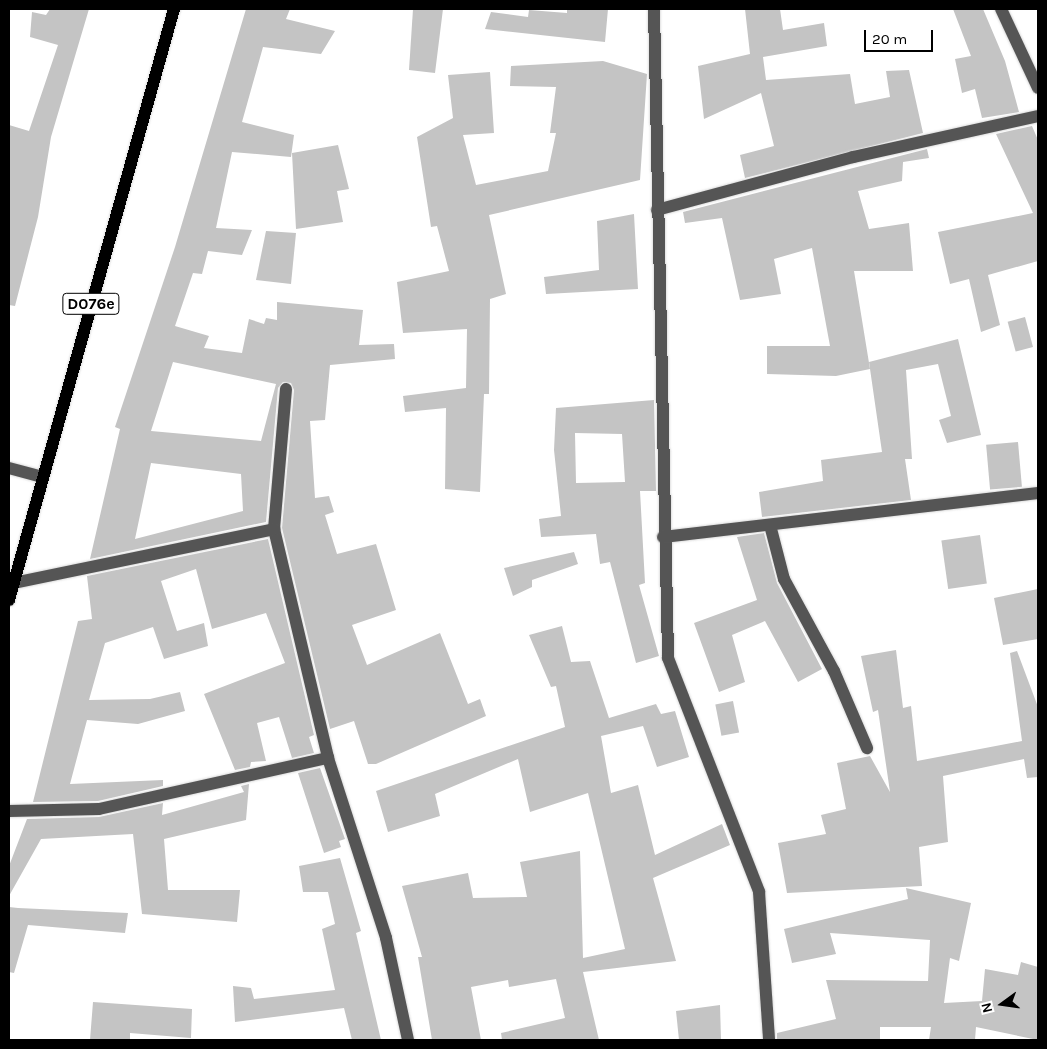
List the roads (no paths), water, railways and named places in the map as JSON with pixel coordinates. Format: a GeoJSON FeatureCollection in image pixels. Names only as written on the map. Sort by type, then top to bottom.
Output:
{"type":"FeatureCollection","features":[{"type":"Feature","properties":{"kind":"main road","name":"D076e"},"geometry":{"type":"LineString","coordinates":[[9,600],[174,9]]}},
{"type":"Feature","properties":{"kind":"street"},"geometry":{"type":"LineString","coordinates":[[654,9],[663,537],[668,658],[759,892],[769,1040]]}},
{"type":"Feature","properties":{"kind":"street"},"geometry":{"type":"LineString","coordinates":[[1001,9],[1038,88]]}},
{"type":"Feature","properties":{"kind":"street"},"geometry":{"type":"LineString","coordinates":[[657,210],[853,157],[1038,116]]}},
{"type":"Feature","properties":{"kind":"street"},"geometry":{"type":"LineString","coordinates":[[286,389],[274,529],[328,758],[386,938],[408,1040]]}},
{"type":"Feature","properties":{"kind":"street"},"geometry":{"type":"LineString","coordinates":[[9,468],[43,477]]}},
{"type":"Feature","properties":{"kind":"street"},"geometry":{"type":"LineString","coordinates":[[663,537],[1038,493]]}},
{"type":"Feature","properties":{"kind":"street"},"geometry":{"type":"LineString","coordinates":[[770,525],[784,579],[834,671],[867,748]]}},
{"type":"Feature","properties":{"kind":"street"},"geometry":{"type":"LineString","coordinates":[[14,583],[274,529]]}},
{"type":"Feature","properties":{"kind":"street"},"geometry":{"type":"LineString","coordinates":[[9,811],[99,810],[328,758]]}}]}
